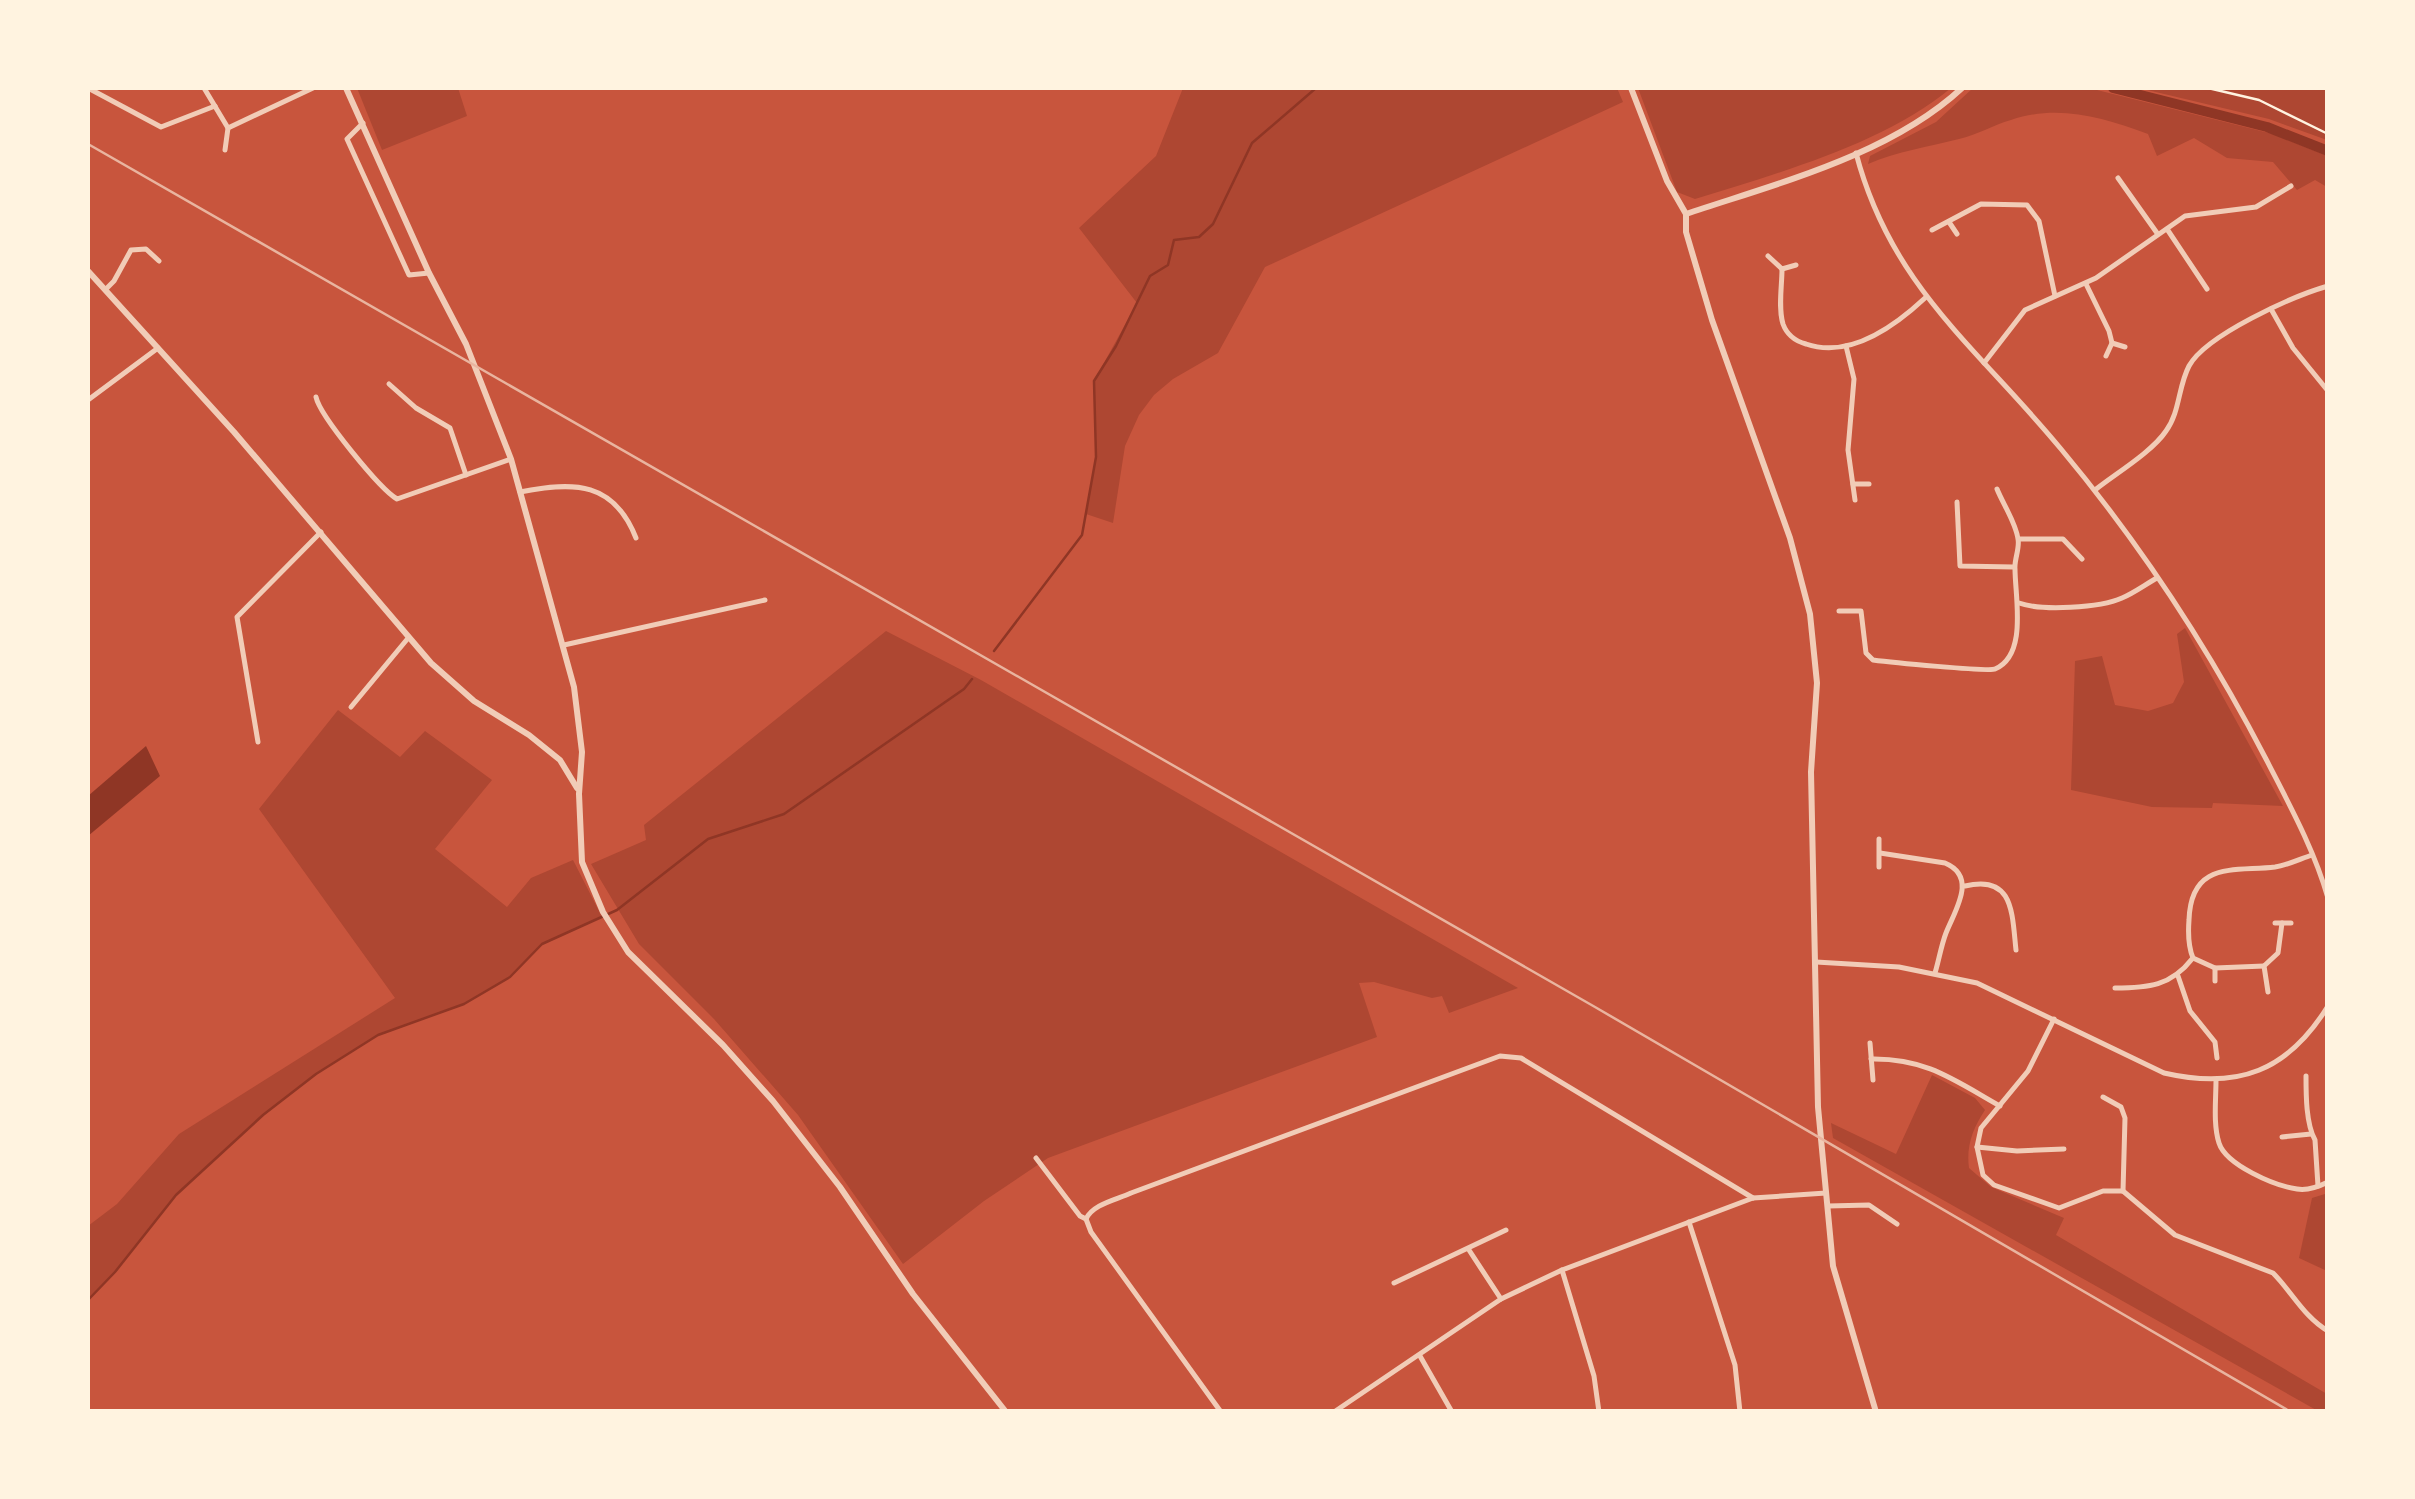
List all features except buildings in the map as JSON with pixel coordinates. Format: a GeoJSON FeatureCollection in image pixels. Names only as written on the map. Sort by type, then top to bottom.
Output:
{"type":"FeatureCollection","features":[{"type":"Feature","properties":{"kind":"street"},"geometry":{"type":"LineString","coordinates":[[88,88],[161,128],[215,106]]}},
{"type":"Feature","properties":{"kind":"street"},"geometry":{"type":"LineString","coordinates":[[204,88],[228,128],[225,150]]}},
{"type":"Feature","properties":{"kind":"street"},"geometry":{"type":"LineString","coordinates":[[228,128],[312,88]]}},
{"type":"Feature","properties":{"kind":"street"},"geometry":{"type":"LineString","coordinates":[[346,88],[466,344],[511,460],[564,645],[581,731],[578,794],[582,862],[603,912],[628,952],[723,1045],[773,1101],[1006,1412]]}},
{"type":"Feature","properties":{"kind":"street"},"geometry":{"type":"LineString","coordinates":[[1632,88],[1667,180],[1686,214],[1686,232],[1712,320],[1790,538],[1810,614],[1817,683],[1811,772],[1818,1106],[1833,1266],[1876,1412]]}},
{"type":"Feature","properties":{"kind":"street"},"geometry":{"type":"LineString","coordinates":[[1686,214],[1856,152],[1918,123],[1962,88]]}},
{"type":"Feature","properties":{"kind":"street"},"geometry":{"type":"LineString","coordinates":[[363,123],[347,139],[409,275],[430,273]]}},
{"type":"Feature","properties":{"kind":"street"},"geometry":{"type":"LineString","coordinates":[[1856,152],[1892,244],[1925,298],[2095,490],[2196,631],[2274,774],[2328,898]]}},
{"type":"Feature","properties":{"kind":"street"},"geometry":{"type":"LineString","coordinates":[[2118,178],[2158,234]]}},
{"type":"Feature","properties":{"kind":"street"},"geometry":{"type":"LineString","coordinates":[[1983,363],[2020,314],[2086,284],[2185,216],[2256,207],[2291,186]]}},
{"type":"Feature","properties":{"kind":"street"},"geometry":{"type":"LineString","coordinates":[[1932,230],[1980,204],[2027,205],[2038,221],[2055,296]]}},
{"type":"Feature","properties":{"kind":"street"},"geometry":{"type":"LineString","coordinates":[[1949,222],[1956,234]]}},
{"type":"Feature","properties":{"kind":"street"},"geometry":{"type":"LineString","coordinates":[[2166,228],[2207,289]]}},
{"type":"Feature","properties":{"kind":"street"},"geometry":{"type":"LineString","coordinates":[[106,289],[131,250],[146,249],[159,262]]}},
{"type":"Feature","properties":{"kind":"street"},"geometry":{"type":"LineString","coordinates":[[1768,256],[1782,269],[1784,328],[1790,337],[1812,346],[1846,346],[1880,332],[1925,298]]}},
{"type":"Feature","properties":{"kind":"street"},"geometry":{"type":"LineString","coordinates":[[1782,269],[1796,265]]}},
{"type":"Feature","properties":{"kind":"street"},"geometry":{"type":"LineString","coordinates":[[88,270],[431,662],[474,701],[529,735],[560,760],[574,780],[578,794]]}},
{"type":"Feature","properties":{"kind":"street"},"geometry":{"type":"LineString","coordinates":[[2086,284],[2112,343],[2106,356]]}},
{"type":"Feature","properties":{"kind":"street"},"geometry":{"type":"LineString","coordinates":[[2095,490],[2165,434],[2175,414],[2187,369],[2194,360],[2231,331],[2271,309],[2328,286]]}},
{"type":"Feature","properties":{"kind":"street"},"geometry":{"type":"LineString","coordinates":[[2271,309],[2293,348],[2328,391]]}},
{"type":"Feature","properties":{"kind":"street"},"geometry":{"type":"LineString","coordinates":[[2112,343],[2125,347]]}},
{"type":"Feature","properties":{"kind":"street"},"geometry":{"type":"LineString","coordinates":[[1846,346],[1854,379],[1848,450],[1855,500]]}},
{"type":"Feature","properties":{"kind":"street"},"geometry":{"type":"LineString","coordinates":[[88,400],[158,348]]}},
{"type":"Feature","properties":{"kind":"street"},"geometry":{"type":"LineString","coordinates":[[389,384],[416,408],[450,428],[466,475]]}},
{"type":"Feature","properties":{"kind":"street"},"geometry":{"type":"LineString","coordinates":[[316,397],[324,415],[393,498],[511,460]]}},
{"type":"Feature","properties":{"kind":"street"},"geometry":{"type":"LineString","coordinates":[[1853,484],[1869,484]]}},
{"type":"Feature","properties":{"kind":"street"},"geometry":{"type":"LineString","coordinates":[[520,492],[577,486],[596,492],[625,511],[636,538]]}},
{"type":"Feature","properties":{"kind":"street"},"geometry":{"type":"LineString","coordinates":[[1839,612],[1862,611],[1866,653],[1873,660],[1940,664],[1987,672],[2004,664],[2012,653],[2018,603],[2014,568],[2018,539],[1997,489]]}},
{"type":"Feature","properties":{"kind":"street"},"geometry":{"type":"LineString","coordinates":[[1957,502],[1960,566],[2014,568]]}},
{"type":"Feature","properties":{"kind":"street"},"geometry":{"type":"LineString","coordinates":[[258,742],[236,618],[321,532]]}},
{"type":"Feature","properties":{"kind":"street"},"geometry":{"type":"LineString","coordinates":[[2018,539],[2063,539],[2082,558]]}},
{"type":"Feature","properties":{"kind":"street"},"geometry":{"type":"LineString","coordinates":[[2018,603],[2032,607],[2098,605],[2121,599],[2157,578]]}},
{"type":"Feature","properties":{"kind":"street"},"geometry":{"type":"LineString","coordinates":[[564,645],[765,600]]}},
{"type":"Feature","properties":{"kind":"street"},"geometry":{"type":"LineString","coordinates":[[350,707],[410,636]]}},
{"type":"Feature","properties":{"kind":"street"},"geometry":{"type":"LineString","coordinates":[[1879,839],[1879,867]]}},
{"type":"Feature","properties":{"kind":"street"},"geometry":{"type":"LineString","coordinates":[[1880,853],[1945,862],[1958,871],[1963,886],[1942,942],[1936,973]]}},
{"type":"Feature","properties":{"kind":"street"},"geometry":{"type":"LineString","coordinates":[[2292,923],[2278,923],[2278,953],[2264,966],[2214,968],[2192,958],[2188,944],[2189,910],[2202,883],[2226,868],[2276,867],[2312,855]]}},
{"type":"Feature","properties":{"kind":"street"},"geometry":{"type":"LineString","coordinates":[[1963,886],[1987,882],[2004,892],[2011,904],[2016,950]]}},
{"type":"Feature","properties":{"kind":"street"},"geometry":{"type":"LineString","coordinates":[[2115,988],[2148,988],[2178,976],[2192,958]]}},
{"type":"Feature","properties":{"kind":"street"},"geometry":{"type":"LineString","coordinates":[[1816,962],[1886,966],[1977,983],[2164,1073],[2190,1079],[2235,1078],[2278,1062],[2291,1054],[2328,1006]]}},
{"type":"Feature","properties":{"kind":"street"},"geometry":{"type":"LineString","coordinates":[[2264,966],[2268,992]]}},
{"type":"Feature","properties":{"kind":"street"},"geometry":{"type":"LineString","coordinates":[[2214,968],[2215,981]]}},
{"type":"Feature","properties":{"kind":"street"},"geometry":{"type":"LineString","coordinates":[[2178,976],[2190,1010],[2211,1034],[2217,1058]]}},
{"type":"Feature","properties":{"kind":"street"},"geometry":{"type":"LineString","coordinates":[[2054,1018],[2028,1071],[1982,1128],[1977,1148],[1983,1175],[1994,1185],[2059,1208],[2103,1191],[2123,1191],[2175,1235],[2273,1273],[2311,1322],[2328,1331]]}},
{"type":"Feature","properties":{"kind":"street"},"geometry":{"type":"LineString","coordinates":[[2204,1026],[2212,1020]]}},
{"type":"Feature","properties":{"kind":"street"},"geometry":{"type":"LineString","coordinates":[[1870,1043],[1873,1080]]}},
{"type":"Feature","properties":{"kind":"street"},"geometry":{"type":"LineString","coordinates":[[1086,1220],[1090,1211],[1131,1194],[1500,1056],[1521,1058],[1753,1198]]}},
{"type":"Feature","properties":{"kind":"street"},"geometry":{"type":"LineString","coordinates":[[1871,1059],[1906,1059],[1926,1066],[2000,1106]]}},
{"type":"Feature","properties":{"kind":"street"},"geometry":{"type":"LineString","coordinates":[[2306,1076],[2318,1186]]}},
{"type":"Feature","properties":{"kind":"street"},"geometry":{"type":"LineString","coordinates":[[2216,1080],[2216,1126],[2226,1157],[2300,1190],[2328,1182]]}},
{"type":"Feature","properties":{"kind":"street"},"geometry":{"type":"LineString","coordinates":[[2103,1097],[2121,1108],[2124,1118],[2123,1191]]}},
{"type":"Feature","properties":{"kind":"street"},"geometry":{"type":"LineString","coordinates":[[2282,1137],[2311,1134]]}},
{"type":"Feature","properties":{"kind":"street"},"geometry":{"type":"LineString","coordinates":[[1977,1148],[2064,1150]]}},
{"type":"Feature","properties":{"kind":"street"},"geometry":{"type":"LineString","coordinates":[[1036,1158],[1086,1220],[1221,1412]]}},
{"type":"Feature","properties":{"kind":"street"},"geometry":{"type":"LineString","coordinates":[[1334,1412],[1501,1299],[1562,1270],[1753,1198],[1826,1193]]}},
{"type":"Feature","properties":{"kind":"street"},"geometry":{"type":"LineString","coordinates":[[1828,1206],[1869,1205],[1897,1224]]}},
{"type":"Feature","properties":{"kind":"street"},"geometry":{"type":"LineString","coordinates":[[1689,1222],[1735,1365],[1740,1412]]}},
{"type":"Feature","properties":{"kind":"street"},"geometry":{"type":"LineString","coordinates":[[1394,1283],[1506,1230]]}},
{"type":"Feature","properties":{"kind":"street"},"geometry":{"type":"LineString","coordinates":[[1469,1250],[1501,1299]]}},
{"type":"Feature","properties":{"kind":"street"},"geometry":{"type":"LineString","coordinates":[[1562,1270],[1594,1376],[1599,1412]]}},
{"type":"Feature","properties":{"kind":"street"},"geometry":{"type":"LineString","coordinates":[[1420,1356],[1452,1412]]}},
{"type":"Feature","properties":{"kind":"path"},"geometry":{"type":"LineString","coordinates":[[2208,88],[2259,100],[2328,134]]}},
{"type":"Feature","properties":{"kind":"shaded area"},"geometry":{"type":"Polygon","coordinates":[[[357,88],[458,88],[467,116],[382,150],[357,88]]]}},
{"type":"Feature","properties":{"kind":"shaded area"},"geometry":{"type":"Polygon","coordinates":[[[1183,88],[1617,88],[1623,102],[1265,267],[1218,353],[1173,379],[1139,415],[1125,446],[1113,523],[1086,514],[1096,457],[1094,381],[1137,303],[1079,228],[1156,156],[1183,88]]]}},
{"type":"Feature","properties":{"kind":"shaded area"},"geometry":{"type":"Polygon","coordinates":[[[1638,88],[1951,88],[1924,108],[1862,141],[1695,199],[1677,192],[1638,88]]]}},
{"type":"Feature","properties":{"kind":"shaded area"},"geometry":{"type":"Polygon","coordinates":[[[1973,88],[2089,88],[2273,134],[2327,156],[2327,187],[2315,180],[2297,190],[2273,162],[2227,158],[2194,138],[2157,156],[2148,134],[2114,122],[2063,113],[2028,115],[1868,164],[1870,156],[1936,122],[1973,88]]]}},
{"type":"Feature","properties":{"kind":"shaded area"},"geometry":{"type":"Polygon","coordinates":[[[2139,88],[2327,88],[2327,140],[2269,119],[2139,88]]]}},
{"type":"Feature","properties":{"kind":"shaded area"},"geometry":{"type":"Polygon","coordinates":[[[2185,628],[2283,806],[2213,803],[2212,808],[2152,807],[2071,790],[2075,661],[2102,656],[2115,705],[2148,711],[2173,703],[2184,682],[2177,634],[2185,628]]]}},
{"type":"Feature","properties":{"kind":"shaded area"},"geometry":{"type":"Polygon","coordinates":[[[886,631],[981,680],[1518,988],[1449,1013],[1442,996],[1432,998],[1374,982],[1359,983],[1377,1037],[1048,1158],[984,1201],[903,1264],[798,1115],[714,1019],[639,944],[591,864],[646,840],[644,825],[886,631]]]}},
{"type":"Feature","properties":{"kind":"shaded area"},"geometry":{"type":"Polygon","coordinates":[[[338,710],[400,757],[425,731],[492,780],[435,849],[507,907],[531,878],[573,860],[602,917],[542,944],[510,977],[464,1004],[378,1035],[316,1074],[263,1115],[176,1195],[88,1300],[88,1226],[117,1204],[179,1134],[395,998],[259,809],[338,710]]]}},
{"type":"Feature","properties":{"kind":"shaded area"},"geometry":{"type":"Polygon","coordinates":[[[146,746],[160,776],[88,836],[88,796],[146,746]]]}},
{"type":"Feature","properties":{"kind":"shaded area"},"geometry":{"type":"Polygon","coordinates":[[[1932,1075],[1975,1098],[1985,1110],[1971,1137],[1968,1160],[1969,1168],[1991,1187],[2064,1218],[2056,1235],[2327,1394],[2327,1411],[2318,1411],[1833,1138],[1831,1123],[1896,1154],[1932,1075]]]}},
{"type":"Feature","properties":{"kind":"shaded area"},"geometry":{"type":"Polygon","coordinates":[[[2325,1194],[2327,1271],[2299,1258],[2312,1198],[2325,1194]]]}},
{"type":"Feature","properties":{"kind":"waterway"},"geometry":{"type":"LineString","coordinates":[[994,651],[1082,535],[1096,457],[1094,381],[1150,276],[1168,265],[1174,240],[1199,237],[1213,224],[1252,143],[1316,88]]}},
{"type":"Feature","properties":{"kind":"waterway"},"geometry":{"type":"LineString","coordinates":[[2113,88],[2267,127],[2328,151]]}},
{"type":"Feature","properties":{"kind":"waterway"},"geometry":{"type":"LineString","coordinates":[[88,1300],[176,1195],[263,1115],[316,1074],[378,1035],[464,1004],[510,977],[542,944],[617,910],[708,839],[784,814],[964,689],[972,679]]}},
{"type":"Feature","properties":{"kind":"railway"},"geometry":{"type":"LineString","coordinates":[[88,144],[1595,1007],[2291,1412]]}}]}
